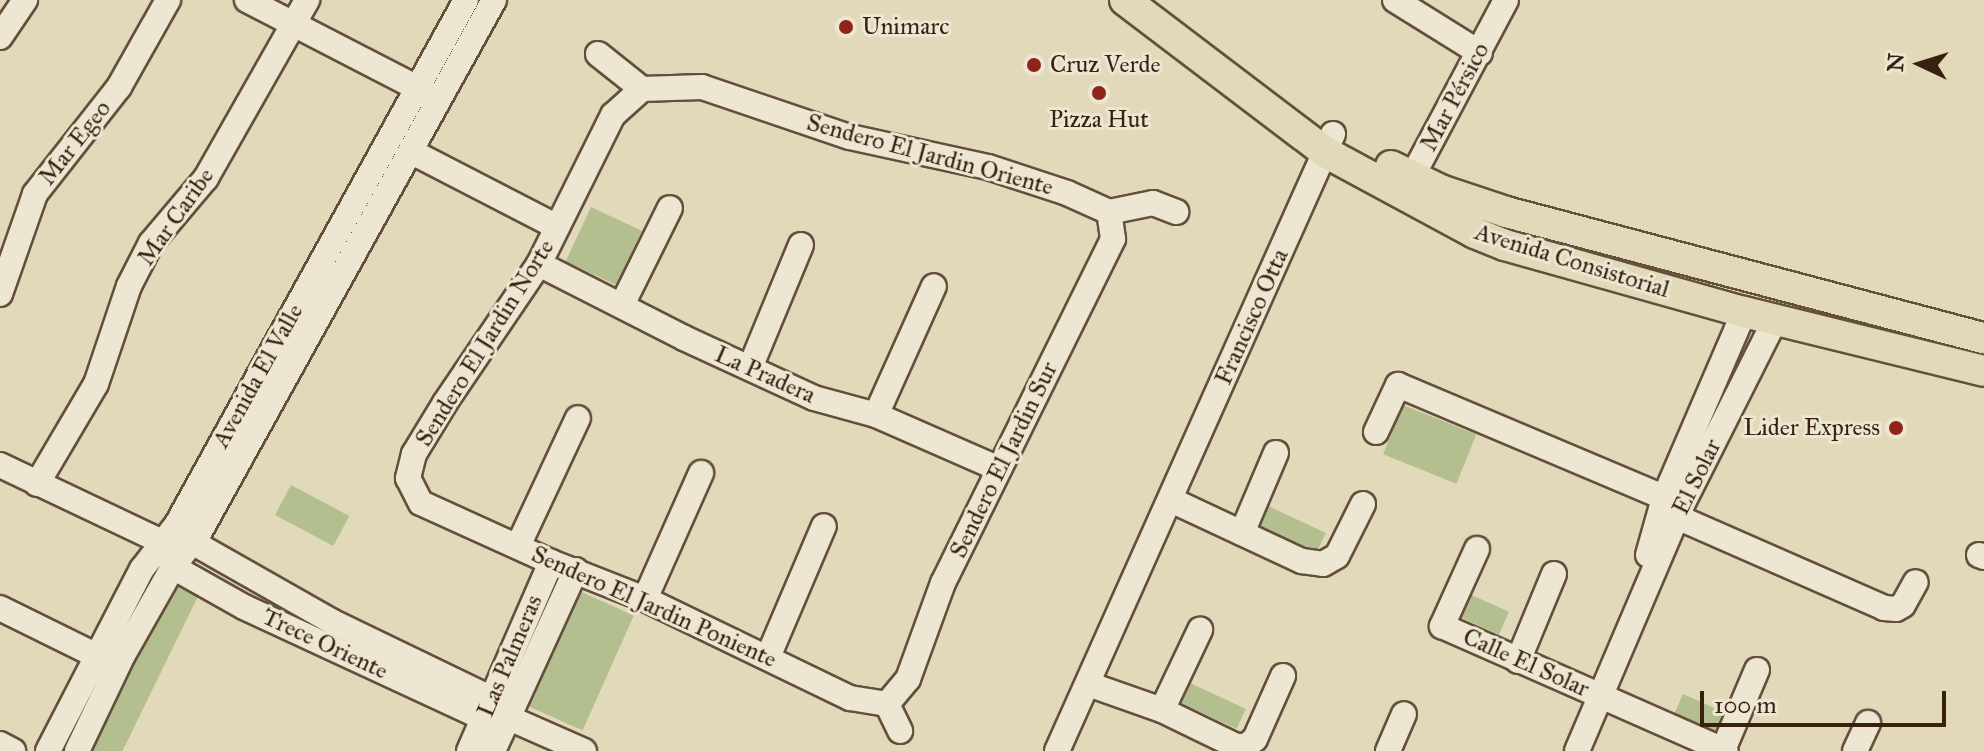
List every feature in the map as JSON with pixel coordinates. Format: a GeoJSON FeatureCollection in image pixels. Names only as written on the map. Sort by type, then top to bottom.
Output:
{"type":"FeatureCollection","features":[{"type":"Feature","properties":{"kind":"main road","name":"Avenida Consistorial"},"geometry":{"type":"LineString","coordinates":[[1125,0],[1329,143],[1408,185],[1505,245],[1744,312],[1984,371]]}},
{"type":"Feature","properties":{"kind":"main road","name":"Avenida Consistorial"},"geometry":{"type":"LineString","coordinates":[[1153,0],[1329,143]]}},
{"type":"Feature","properties":{"kind":"main road","name":"Avenida Consistorial"},"geometry":{"type":"LineString","coordinates":[[1408,185],[1984,338]]}},
{"type":"Feature","properties":{"kind":"main road"},"geometry":{"type":"LineString","coordinates":[[1686,296],[1682,276],[1691,267],[1703,265]]}},
{"type":"Feature","properties":{"kind":"street"},"geometry":{"type":"LineString","coordinates":[[0,37],[25,0]]}},
{"type":"Feature","properties":{"kind":"street","name":"Mar Egeo"},"geometry":{"type":"LineString","coordinates":[[0,294],[35,194],[119,87],[168,0]]}},
{"type":"Feature","properties":{"kind":"street"},"geometry":{"type":"LineString","coordinates":[[247,0],[439,100]]}},
{"type":"Feature","properties":{"kind":"street","name":"Mar Caribe"},"geometry":{"type":"LineString","coordinates":[[37,484],[96,384],[129,286],[151,243],[206,178],[307,0]]}},
{"type":"Feature","properties":{"kind":"street","name":"Avenida El Valle"},"geometry":{"type":"LineString","coordinates":[[48,751],[142,569],[177,524],[466,0]]}},
{"type":"Feature","properties":{"kind":"street"},"geometry":{"type":"LineString","coordinates":[[1395,0],[1480,53]]}},
{"type":"Feature","properties":{"kind":"street","name":"Mar Pérsico"},"geometry":{"type":"LineString","coordinates":[[1408,185],[1506,0]]}},
{"type":"Feature","properties":{"kind":"street","name":"Avenida El Valle"},"geometry":{"type":"LineString","coordinates":[[77,751],[123,655],[173,567],[192,542],[412,152],[489,2]]}},
{"type":"Feature","properties":{"kind":"street"},"geometry":{"type":"LineString","coordinates":[[598,54],[642,89]]}},
{"type":"Feature","properties":{"kind":"street","name":"Sendero El Jardin Oriente"},"geometry":{"type":"LineString","coordinates":[[642,89],[702,87],[850,137],[988,167],[1067,193],[1109,212]]}},
{"type":"Feature","properties":{"kind":"street","name":"Sendero El Jardin Norte"},"geometry":{"type":"LineString","coordinates":[[408,478],[414,454],[445,403],[539,264],[613,115],[642,89]]}},
{"type":"Feature","properties":{"kind":"street","name":"Francisco Otta"},"geometry":{"type":"LineString","coordinates":[[1057,751],[1329,143]]}},
{"type":"Feature","properties":{"kind":"street"},"geometry":{"type":"LineString","coordinates":[[412,152],[557,227]]}},
{"type":"Feature","properties":{"kind":"street"},"geometry":{"type":"LineString","coordinates":[[1109,212],[1153,203],[1176,212]]}},
{"type":"Feature","properties":{"kind":"street"},"geometry":{"type":"LineString","coordinates":[[622,305],[670,208]]}},
{"type":"Feature","properties":{"kind":"street","name":"Sendero El Jardin Sur"},"geometry":{"type":"LineString","coordinates":[[887,704],[908,679],[943,583],[1113,239],[1109,212]]}},
{"type":"Feature","properties":{"kind":"street"},"geometry":{"type":"LineString","coordinates":[[750,368],[801,245]]}},
{"type":"Feature","properties":{"kind":"street","name":"La Pradera"},"geometry":{"type":"LineString","coordinates":[[539,264],[814,398],[876,415],[999,469]]}},
{"type":"Feature","properties":{"kind":"street"},"geometry":{"type":"LineString","coordinates":[[876,415],[934,286]]}},
{"type":"Feature","properties":{"kind":"street","name":"El Solar"},"geometry":{"type":"LineString","coordinates":[[1577,751],[1626,639],[1744,312]]}},
{"type":"Feature","properties":{"kind":"street","name":"El Solar"},"geometry":{"type":"LineString","coordinates":[[1674,507],[1775,320]]}},
{"type":"Feature","properties":{"kind":"street"},"geometry":{"type":"LineString","coordinates":[[1376,432],[1398,385],[1674,507],[1884,608],[1896,609],[1903,605],[1916,582]]}},
{"type":"Feature","properties":{"kind":"street"},"geometry":{"type":"LineString","coordinates":[[518,546],[578,418]]}},
{"type":"Feature","properties":{"kind":"street"},"geometry":{"type":"LineString","coordinates":[[1242,533],[1276,453]]}},
{"type":"Feature","properties":{"kind":"street","name":"Trece Oriente"},"geometry":{"type":"LineString","coordinates":[[0,465],[162,542],[192,542],[493,711]]}},
{"type":"Feature","properties":{"kind":"street"},"geometry":{"type":"LineString","coordinates":[[645,599],[701,473]]}},
{"type":"Feature","properties":{"kind":"street","name":"Sendero El Jardin Poniente"},"geometry":{"type":"LineString","coordinates":[[408,478],[421,503],[551,562],[645,599],[850,698],[887,704]]}},
{"type":"Feature","properties":{"kind":"street"},"geometry":{"type":"LineString","coordinates":[[1171,500],[1302,561],[1323,564],[1337,556],[1363,504]]}},
{"type":"Feature","properties":{"kind":"street"},"geometry":{"type":"LineString","coordinates":[[768,657],[824,526]]}},
{"type":"Feature","properties":{"kind":"street"},"geometry":{"type":"LineString","coordinates":[[162,542],[173,567]]}},
{"type":"Feature","properties":{"kind":"street","name":"Calle El Solar"},"geometry":{"type":"LineString","coordinates":[[1477,549],[1442,626],[1724,750]]}},
{"type":"Feature","properties":{"kind":"street","name":"Las Palmeras"},"geometry":{"type":"LineString","coordinates":[[493,751],[493,711],[551,562]]}},
{"type":"Feature","properties":{"kind":"street","name":"Trece Oriente"},"geometry":{"type":"LineString","coordinates":[[173,567],[244,607],[584,751]]}},
{"type":"Feature","properties":{"kind":"street","name":"Las Palmeras"},"geometry":{"type":"LineString","coordinates":[[469,751],[576,570]]}},
{"type":"Feature","properties":{"kind":"street"},"geometry":{"type":"LineString","coordinates":[[1518,661],[1554,574]]}},
{"type":"Feature","properties":{"kind":"street"},"geometry":{"type":"LineString","coordinates":[[0,608],[95,655]]}},
{"type":"Feature","properties":{"kind":"street"},"geometry":{"type":"LineString","coordinates":[[1162,710],[1200,630]]}},
{"type":"Feature","properties":{"kind":"street"},"geometry":{"type":"LineString","coordinates":[[1724,750],[1757,670]]}},
{"type":"Feature","properties":{"kind":"street"},"geometry":{"type":"LineString","coordinates":[[1088,684],[1162,710],[1236,746],[1246,746],[1255,739],[1283,676]]}},
{"type":"Feature","properties":{"kind":"street"},"geometry":{"type":"LineString","coordinates":[[887,704],[900,731]]}},
{"type":"Feature","properties":{"kind":"street"},"geometry":{"type":"LineString","coordinates":[[1388,751],[1404,714]]}},
{"type":"Feature","properties":{"kind":"street"},"geometry":{"type":"LineString","coordinates":[[1855,751],[1868,723]]}},
{"type":"Feature","properties":{"kind":"street"},"geometry":{"type":"LineString","coordinates":[[0,744],[13,751]]}},
{"type":"Feature","properties":{"kind":"green space"},"geometry":{"type":"Polygon","coordinates":[[[591,207],[642,231],[616,285],[566,261],[591,207]]]}},
{"type":"Feature","properties":{"kind":"green space"},"geometry":{"type":"Polygon","coordinates":[[[1403,405],[1476,435],[1456,484],[1383,454],[1403,405]]]}},
{"type":"Feature","properties":{"kind":"green space"},"geometry":{"type":"Polygon","coordinates":[[[291,485],[349,516],[333,546],[275,515],[291,485]]]}},
{"type":"Feature","properties":{"kind":"green space"},"geometry":{"type":"Polygon","coordinates":[[[1266,505],[1326,533],[1317,553],[1257,525],[1266,505]]]}},
{"type":"Feature","properties":{"kind":"green space"},"geometry":{"type":"Polygon","coordinates":[[[173,579],[200,592],[122,751],[89,751],[173,579]]]}},
{"type":"Feature","properties":{"kind":"green space"},"geometry":{"type":"Polygon","coordinates":[[[579,591],[634,615],[583,731],[528,706],[579,591]]]}},
{"type":"Feature","properties":{"kind":"green space"},"geometry":{"type":"Polygon","coordinates":[[[1467,593],[1509,612],[1499,635],[1457,616],[1467,593]]]}},
{"type":"Feature","properties":{"kind":"green space"},"geometry":{"type":"Polygon","coordinates":[[[1186,681],[1246,709],[1237,729],[1177,701],[1186,681]]]}},
{"type":"Feature","properties":{"kind":"green space"},"geometry":{"type":"Polygon","coordinates":[[[1683,694],[1725,713],[1715,736],[1673,717],[1683,694]]]}},
{"type":"Feature","properties":{"kind":"place","name":"Unimarc"},"geometry":{"type":"Point","coordinates":[846,27]}},
{"type":"Feature","properties":{"kind":"place","name":"Cruz Verde"},"geometry":{"type":"Point","coordinates":[1034,65]}},
{"type":"Feature","properties":{"kind":"place","name":"Pizza Hut"},"geometry":{"type":"Point","coordinates":[1099,93]}},
{"type":"Feature","properties":{"kind":"place","name":"Lider Express"},"geometry":{"type":"Point","coordinates":[1896,428]}}]}
